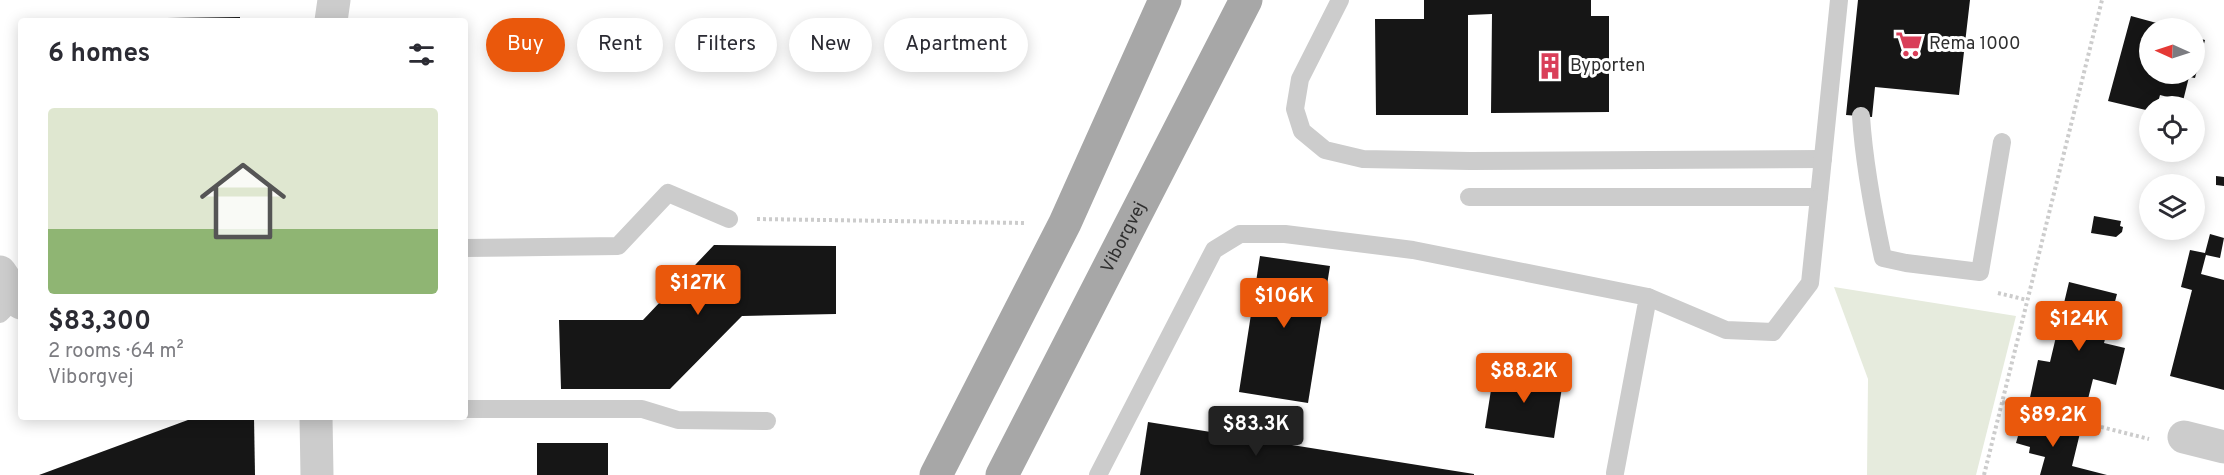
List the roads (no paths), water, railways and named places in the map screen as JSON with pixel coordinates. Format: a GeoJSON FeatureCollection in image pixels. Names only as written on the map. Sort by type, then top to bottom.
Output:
{"type":"FeatureCollection","features":[{"type":"Feature","properties":{"kind":"main road"},"geometry":{"type":"LineString","coordinates":[[936,475],[1065,223],[1165,0]]}},
{"type":"Feature","properties":{"kind":"main road","name":"Viborgvej"},"geometry":{"type":"LineString","coordinates":[[1002,475],[1246,0]]}},
{"type":"Feature","properties":{"kind":"street"},"geometry":{"type":"LineString","coordinates":[[331,18],[334,0]]}},
{"type":"Feature","properties":{"kind":"street"},"geometry":{"type":"LineString","coordinates":[[316,420],[317,475]]}},
{"type":"Feature","properties":{"kind":"street"},"geometry":{"type":"LineString","coordinates":[[2184,437],[2224,447]]}},
{"type":"Feature","properties":{"kind":"lane"},"geometry":{"type":"LineString","coordinates":[[1340,0],[1300,79],[1295,109],[1302,131],[1325,150],[1363,159],[1458,161],[1823,159]]}},
{"type":"Feature","properties":{"kind":"lane"},"geometry":{"type":"LineString","coordinates":[[1098,475],[1214,250],[1240,234],[1285,234],[1413,250],[1648,297],[1726,330],[1773,332],[1810,283],[1839,0]]}},
{"type":"Feature","properties":{"kind":"lane"},"geometry":{"type":"LineString","coordinates":[[1861,116],[1864,155],[1883,258],[1906,263],[1980,272],[2002,142]]}},
{"type":"Feature","properties":{"kind":"lane"},"geometry":{"type":"LineString","coordinates":[[468,248],[618,246],[668,193],[729,219]]}},
{"type":"Feature","properties":{"kind":"lane"},"geometry":{"type":"LineString","coordinates":[[1469,196],[1819,197]]}},
{"type":"Feature","properties":{"kind":"lane"},"geometry":{"type":"LineString","coordinates":[[1616,473],[1648,297]]}},
{"type":"Feature","properties":{"kind":"lane"},"geometry":{"type":"LineString","coordinates":[[468,409],[642,409],[678,420],[767,421]]}},
{"type":"Feature","properties":{"kind":"place","name":"Rema 1000"},"geometry":{"type":"Point","coordinates":[1909,44]}},
{"type":"Feature","properties":{"kind":"place","name":"Byporten"},"geometry":{"type":"Point","coordinates":[1550,66]}}]}
